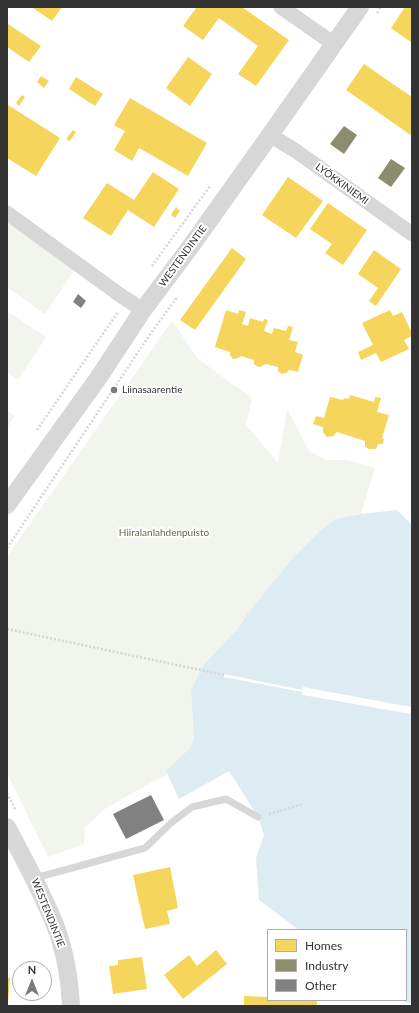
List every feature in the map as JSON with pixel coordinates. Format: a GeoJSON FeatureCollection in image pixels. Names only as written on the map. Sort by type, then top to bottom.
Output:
{"type":"FeatureCollection","features":[{"type":"Feature","properties":{"kind":"street"},"geometry":{"type":"LineString","coordinates":[[281,7],[334,44]]}},
{"type":"Feature","properties":{"kind":"street","name":"WESTENDINTIE"},"geometry":{"type":"LineString","coordinates":[[7,505],[98,377],[143,310],[270,135],[360,7]]}},
{"type":"Feature","properties":{"kind":"street","name":"LYÖKKINIEMI"},"geometry":{"type":"LineString","coordinates":[[270,135],[296,151],[412,234]]}},
{"type":"Feature","properties":{"kind":"street"},"geometry":{"type":"LineString","coordinates":[[7,213],[143,310]]}},
{"type":"Feature","properties":{"kind":"street","name":"WESTENDINTIE"},"geometry":{"type":"LineString","coordinates":[[7,827],[45,900],[61,942],[66,962],[71,1006]]}},
{"type":"Feature","properties":{"kind":"lane"},"geometry":{"type":"LineString","coordinates":[[34,878],[145,848],[171,823],[192,808],[226,798],[258,817]]}},
{"type":"Feature","properties":{"kind":"path"},"geometry":{"type":"LineString","coordinates":[[7,548],[169,308]]}},
{"type":"Feature","properties":{"kind":"path"},"geometry":{"type":"LineString","coordinates":[[7,629],[224,675]]}},
{"type":"Feature","properties":{"kind":"path"},"geometry":{"type":"LineString","coordinates":[[258,817],[303,804]]}},
{"type":"Feature","properties":{"kind":"green space"},"geometry":{"type":"Polygon","coordinates":[[[7,223],[75,269],[45,314],[7,287],[7,223]]]}},
{"type":"Feature","properties":{"kind":"green space"},"geometry":{"type":"Polygon","coordinates":[[[7,311],[46,337],[18,380],[7,372],[7,311]]]}},
{"type":"Feature","properties":{"kind":"green space","name":"Hiiralanlahdenpuisto"},"geometry":{"type":"Polygon","coordinates":[[[172,321],[198,359],[252,398],[246,425],[278,463],[287,409],[309,451],[327,460],[347,460],[375,468],[361,514],[336,519],[248,613],[191,691],[194,739],[190,748],[166,771],[167,775],[106,808],[85,827],[84,844],[48,857],[7,773],[7,558],[172,321]]]}},
{"type":"Feature","properties":{"kind":"green space"},"geometry":{"type":"Polygon","coordinates":[[[7,411],[15,416],[7,428],[7,411]]]}},
{"type":"Feature","properties":{"kind":"shaded area"},"geometry":{"type":"Polygon","coordinates":[[[397,510],[412,525],[412,1004],[403,1001],[407,1001],[407,929],[298,929],[259,900],[256,858],[264,835],[258,817],[229,771],[179,799],[166,771],[190,748],[194,739],[191,691],[202,667],[237,629],[248,613],[293,558],[320,531],[336,519],[361,514],[397,510]]]}},
{"type":"Feature","properties":{"kind":"pier"},"geometry":{"type":"Polygon","coordinates":[[[224,674],[302,690],[303,687],[411,707],[411,714],[303,695],[302,692],[224,677],[224,674]]]}},
{"type":"Feature","properties":{"kind":"building: Homes"},"geometry":{"type":"Polygon","coordinates":[[[33,7],[62,7],[52,21],[33,7]]]}},
{"type":"Feature","properties":{"kind":"building: Homes"},"geometry":{"type":"Polygon","coordinates":[[[197,7],[242,7],[289,40],[256,86],[238,74],[258,46],[219,18],[203,40],[183,26],[197,7]]]}},
{"type":"Feature","properties":{"kind":"building: Homes"},"geometry":{"type":"Polygon","coordinates":[[[405,7],[412,7],[412,43],[391,28],[405,7]]]}},
{"type":"Feature","properties":{"kind":"building: Homes"},"geometry":{"type":"Polygon","coordinates":[[[8,24],[41,46],[29,62],[7,47],[8,24]]]}},
{"type":"Feature","properties":{"kind":"building: Homes"},"geometry":{"type":"Polygon","coordinates":[[[188,57],[212,74],[190,106],[166,88],[188,57]]]}},
{"type":"Feature","properties":{"kind":"building: Homes"},"geometry":{"type":"Polygon","coordinates":[[[364,64],[412,97],[412,136],[346,90],[364,64]]]}},
{"type":"Feature","properties":{"kind":"building: Homes"},"geometry":{"type":"Polygon","coordinates":[[[41,76],[49,81],[44,88],[37,82],[41,76]]]}},
{"type":"Feature","properties":{"kind":"building: Homes"},"geometry":{"type":"Polygon","coordinates":[[[76,77],[103,94],[95,106],[69,89],[76,77]]]}},
{"type":"Feature","properties":{"kind":"building: Homes"},"geometry":{"type":"Polygon","coordinates":[[[22,95],[25,97],[19,106],[16,103],[22,95]]]}},
{"type":"Feature","properties":{"kind":"building: Homes"},"geometry":{"type":"Polygon","coordinates":[[[130,98],[207,143],[188,176],[139,148],[132,161],[114,150],[125,131],[114,125],[130,98]]]}},
{"type":"Feature","properties":{"kind":"building: Homes"},"geometry":{"type":"Polygon","coordinates":[[[8,105],[60,138],[36,176],[7,158],[8,105]]]}},
{"type":"Feature","properties":{"kind":"building: Homes"},"geometry":{"type":"Polygon","coordinates":[[[73,130],[76,132],[70,141],[66,139],[73,130]]]}},
{"type":"Feature","properties":{"kind":"building: Homes"},"geometry":{"type":"Polygon","coordinates":[[[153,172],[179,189],[154,227],[128,210],[111,236],[83,218],[107,183],[134,200],[153,172]]]}},
{"type":"Feature","properties":{"kind":"building: Homes"},"geometry":{"type":"Polygon","coordinates":[[[288,177],[323,201],[296,238],[262,215],[288,177]]]}},
{"type":"Feature","properties":{"kind":"building: Homes"},"geometry":{"type":"Polygon","coordinates":[[[328,203],[367,230],[343,265],[325,253],[332,244],[310,229],[328,203]]]}},
{"type":"Feature","properties":{"kind":"building: Homes"},"geometry":{"type":"Polygon","coordinates":[[[176,207],[180,211],[175,218],[171,215],[176,207]]]}},
{"type":"Feature","properties":{"kind":"building: Homes"},"geometry":{"type":"Polygon","coordinates":[[[232,248],[246,259],[195,330],[180,320],[232,248]]]}},
{"type":"Feature","properties":{"kind":"building: Homes"},"geometry":{"type":"Polygon","coordinates":[[[374,250],[401,269],[376,306],[369,301],[378,288],[358,274],[374,250]]]}},
{"type":"Feature","properties":{"kind":"building: Homes"},"geometry":{"type":"Polygon","coordinates":[[[226,310],[238,314],[239,310],[246,312],[242,324],[248,326],[250,318],[263,322],[264,319],[268,320],[264,331],[272,334],[274,328],[286,331],[288,326],[293,327],[289,340],[298,342],[295,352],[303,355],[298,372],[289,370],[282,374],[278,371],[278,367],[266,364],[258,367],[254,364],[254,360],[241,356],[233,359],[230,352],[215,347],[226,310]]]}},
{"type":"Feature","properties":{"kind":"building: Homes"},"geometry":{"type":"Polygon","coordinates":[[[390,310],[393,316],[402,312],[412,333],[412,336],[404,340],[409,349],[381,362],[376,353],[361,360],[358,352],[373,345],[362,323],[390,310]]]}},
{"type":"Feature","properties":{"kind":"building: Homes"},"geometry":{"type":"Polygon","coordinates":[[[350,395],[374,402],[375,397],[381,398],[377,412],[389,415],[382,438],[384,439],[383,444],[378,444],[376,449],[369,449],[365,447],[365,441],[337,432],[333,436],[327,437],[323,432],[323,427],[313,424],[316,416],[324,418],[330,397],[343,400],[344,398],[349,399],[350,395]]]}},
{"type":"Feature","properties":{"kind":"building: Homes"},"geometry":{"type":"Polygon","coordinates":[[[170,867],[178,908],[167,911],[170,924],[145,929],[133,875],[170,867]]]}},
{"type":"Feature","properties":{"kind":"building: Homes"},"geometry":{"type":"Polygon","coordinates":[[[216,950],[227,964],[183,999],[164,975],[189,955],[197,966],[216,950]]]}},
{"type":"Feature","properties":{"kind":"building: Homes"},"geometry":{"type":"Polygon","coordinates":[[[142,957],[147,989],[113,994],[109,966],[118,965],[118,960],[142,957]]]}},
{"type":"Feature","properties":{"kind":"building: Homes"},"geometry":{"type":"Polygon","coordinates":[[[7,978],[10,978],[8,1003],[7,1003],[7,978]]]}},
{"type":"Feature","properties":{"kind":"building: Homes"},"geometry":{"type":"Polygon","coordinates":[[[244,996],[267,997],[267,1001],[317,1001],[317,1006],[244,1006],[244,996]]]}},
{"type":"Feature","properties":{"kind":"building: Industry"},"geometry":{"type":"Polygon","coordinates":[[[344,126],[357,135],[344,154],[330,144],[344,126]]]}},
{"type":"Feature","properties":{"kind":"building: Industry"},"geometry":{"type":"Polygon","coordinates":[[[391,159],[405,168],[391,187],[378,178],[391,159]]]}},
{"type":"Feature","properties":{"kind":"building: Other"},"geometry":{"type":"Polygon","coordinates":[[[78,294],[86,301],[81,308],[73,302],[78,294]]]}},
{"type":"Feature","properties":{"kind":"building: Other"},"geometry":{"type":"Polygon","coordinates":[[[151,795],[164,820],[126,839],[113,814],[151,795]]]}},
{"type":"Feature","properties":{"kind":"place","name":"Liinasaarentie"},"geometry":{"type":"Point","coordinates":[114,390]}}]}
